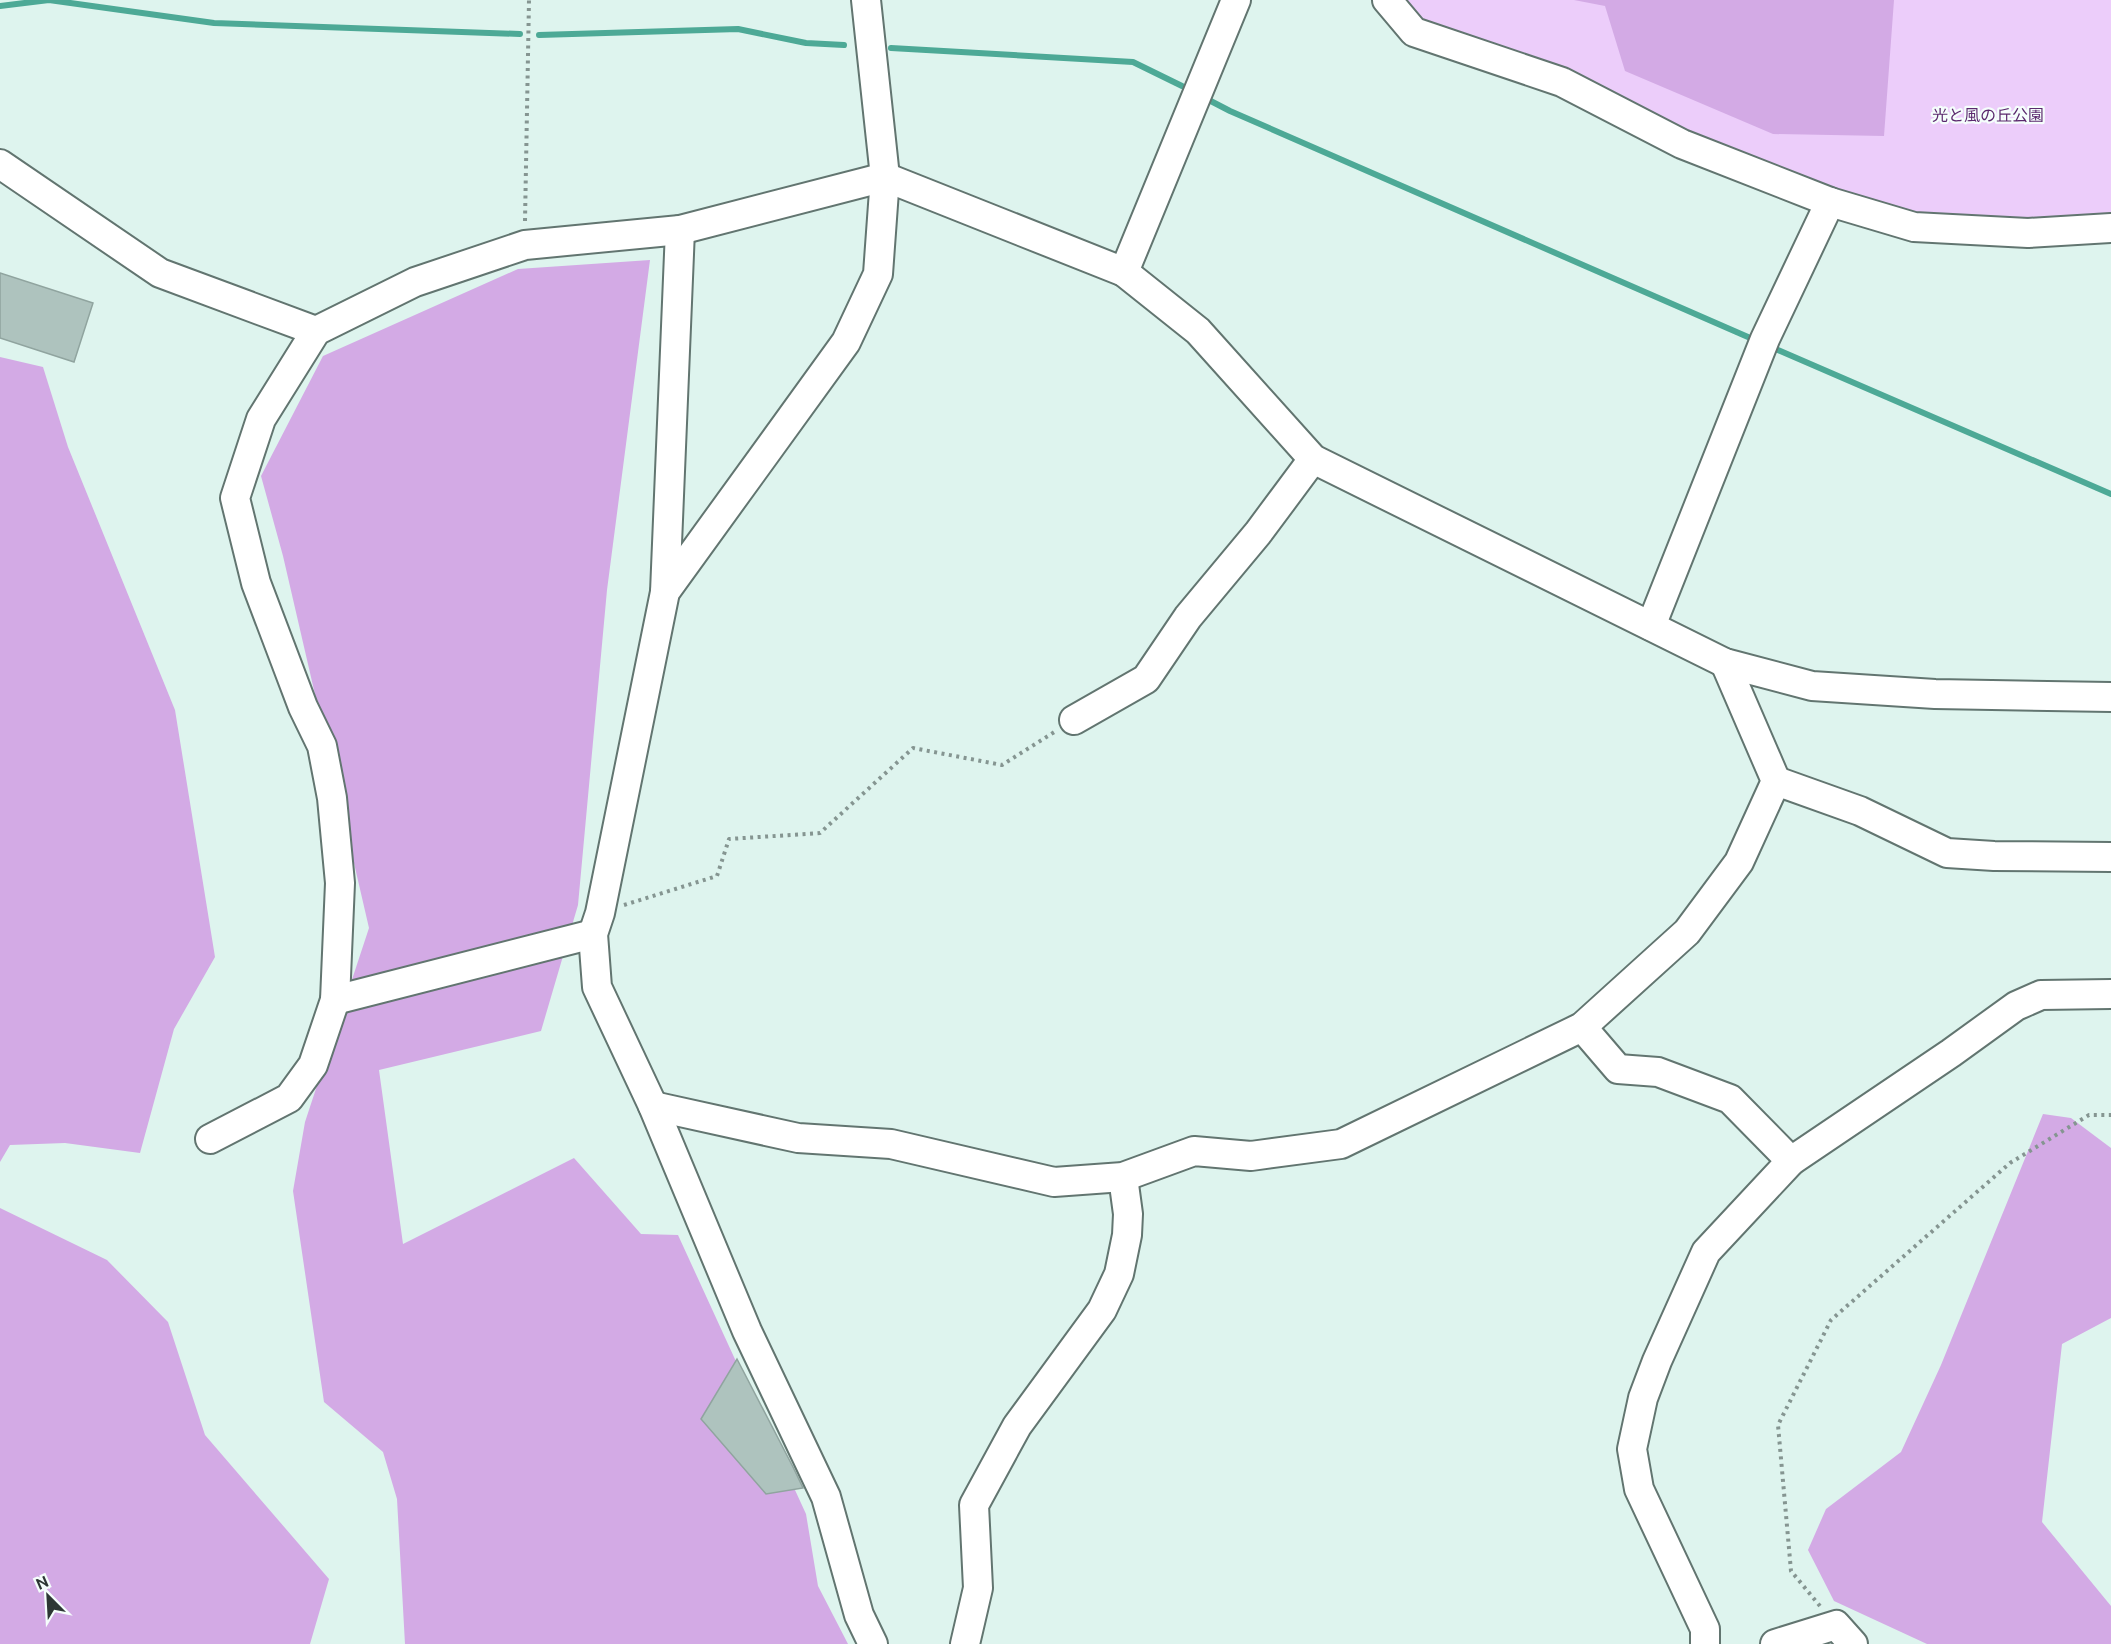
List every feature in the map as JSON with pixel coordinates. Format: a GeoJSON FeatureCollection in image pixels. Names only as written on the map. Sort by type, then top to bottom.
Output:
{"type":"FeatureCollection","features":[{"type":"Feature","properties":{"kind":"street"},"geometry":{"type":"LineString","coordinates":[[664,592],[846,342],[878,274],[885,177],[866,0]]}},
{"type":"Feature","properties":{"kind":"street"},"geometry":{"type":"LineString","coordinates":[[1124,272],[1236,0]]}},
{"type":"Feature","properties":{"kind":"street"},"geometry":{"type":"LineString","coordinates":[[1387,0],[1414,33],[1562,82],[1682,144],[1830,202],[1914,227],[2028,233],[2111,228]]}},
{"type":"Feature","properties":{"kind":"street"},"geometry":{"type":"LineString","coordinates":[[0,164],[160,273],[316,331]]}},
{"type":"Feature","properties":{"kind":"street"},"geometry":{"type":"LineString","coordinates":[[210,1139],[289,1098],[314,1065],[335,1000],[340,883],[333,798],[322,746],[303,706],[256,583],[235,498],[261,418],[316,331],[415,282],[525,245],[680,230],[885,177],[1124,272],[1198,331],[1314,459],[1725,663],[1812,686],[1935,694],[2111,697]]}},
{"type":"Feature","properties":{"kind":"street"},"geometry":{"type":"LineString","coordinates":[[1651,626],[1764,339],[1830,202]]}},
{"type":"Feature","properties":{"kind":"street"},"geometry":{"type":"LineString","coordinates":[[680,230],[664,592],[597,923],[597,987],[652,1106],[747,1331],[825,1497],[859,1615],[873,1644]]}},
{"type":"Feature","properties":{"kind":"street"},"geometry":{"type":"LineString","coordinates":[[1074,720],[1146,679],[1188,617],[1258,533],[1314,459]]}},
{"type":"Feature","properties":{"kind":"street"},"geometry":{"type":"LineString","coordinates":[[1725,663],[1776,781],[1860,811],[1947,853],[1994,856],[2111,857]]}},
{"type":"Feature","properties":{"kind":"street"},"geometry":{"type":"LineString","coordinates":[[652,1106],[798,1138],[891,1144],[1054,1182],[1123,1177],[1194,1151],[1251,1156],[1341,1144],[1582,1027],[1687,932],[1739,862],[1776,781]]}},
{"type":"Feature","properties":{"kind":"street"},"geometry":{"type":"LineString","coordinates":[[335,1000],[597,923]]}},
{"type":"Feature","properties":{"kind":"street"},"geometry":{"type":"LineString","coordinates":[[1705,1644],[1705,1629],[1639,1489],[1632,1449],[1643,1398],[1656,1361],[1706,1252],[1791,1161],[1951,1053],[2016,1006],[2041,995],[2111,994]]}},
{"type":"Feature","properties":{"kind":"street"},"geometry":{"type":"LineString","coordinates":[[1582,1027],[1618,1068],[1658,1072],[1730,1099],[1791,1161]]}},
{"type":"Feature","properties":{"kind":"street"},"geometry":{"type":"LineString","coordinates":[[965,1644],[978,1588],[974,1504],[1017,1426],[1102,1310],[1119,1274],[1128,1214],[1123,1177]]}},
{"type":"Feature","properties":{"kind":"street"},"geometry":{"type":"LineString","coordinates":[[1775,1644],[1845,1634]]}},
{"type":"Feature","properties":{"kind":"path"},"geometry":{"type":"LineString","coordinates":[[525,245],[529,0]]}},
{"type":"Feature","properties":{"kind":"path"},"geometry":{"type":"LineString","coordinates":[[597,923],[717,876],[729,839],[820,833],[913,748],[1002,765],[1074,720]]}},
{"type":"Feature","properties":{"kind":"path"},"geometry":{"type":"LineString","coordinates":[[1845,1634],[1791,1571],[1778,1425],[1832,1320],[2010,1163],[2089,1115],[2111,1115]]}},
{"type":"Feature","properties":{"kind":"green space","name":"光と風の丘公園"},"geometry":{"type":"Polygon","coordinates":[[[1387,0],[2111,0],[2111,228],[1914,227],[1414,32],[1387,0]]]}},
{"type":"Feature","properties":{"kind":"shaded area"},"geometry":{"type":"Polygon","coordinates":[[[1574,0],[1894,0],[1884,136],[1773,134],[1625,71],[1605,6],[1574,0]]]}},
{"type":"Feature","properties":{"kind":"shaded area"},"geometry":{"type":"Polygon","coordinates":[[[650,260],[607,590],[578,905],[541,1031],[379,1070],[403,1244],[574,1158],[641,1234],[678,1235],[806,1514],[818,1586],[848,1644],[405,1644],[397,1499],[383,1452],[324,1402],[293,1191],[305,1122],[369,928],[283,556],[261,476],[323,356],[518,269],[650,260]]]}},
{"type":"Feature","properties":{"kind":"shaded area"},"geometry":{"type":"Polygon","coordinates":[[[0,357],[43,367],[68,447],[175,710],[215,957],[174,1029],[140,1153],[65,1143],[10,1145],[0,1162],[0,357]]]}},
{"type":"Feature","properties":{"kind":"shaded area"},"geometry":{"type":"Polygon","coordinates":[[[2043,1114],[2071,1118],[2111,1148],[2111,1318],[2062,1344],[2042,1522],[2111,1606],[2111,1644],[1927,1644],[1834,1601],[1808,1550],[1826,1509],[1901,1452],[1941,1365],[2043,1114]]]}},
{"type":"Feature","properties":{"kind":"shaded area"},"geometry":{"type":"Polygon","coordinates":[[[0,1208],[107,1260],[168,1322],[205,1435],[329,1579],[310,1644],[0,1644],[0,1208]]]}},
{"type":"Feature","properties":{"kind":"building"},"geometry":{"type":"Polygon","coordinates":[[[0,273],[93,303],[74,362],[0,338],[0,273]]]}},
{"type":"Feature","properties":{"kind":"building"},"geometry":{"type":"Polygon","coordinates":[[[737,1359],[803,1488],[766,1494],[701,1419],[737,1359]]]}},
{"type":"Feature","properties":{"kind":"waterway"},"geometry":{"type":"LineString","coordinates":[[0,6],[49,0],[214,23],[520,34]]}},
{"type":"Feature","properties":{"kind":"waterway"},"geometry":{"type":"LineString","coordinates":[[539,35],[738,29],[806,43],[844,45]]}},
{"type":"Feature","properties":{"kind":"waterway"},"geometry":{"type":"LineString","coordinates":[[891,48],[1133,62],[1182,86]]}},
{"type":"Feature","properties":{"kind":"waterway"},"geometry":{"type":"LineString","coordinates":[[1203,97],[1230,111],[1748,337]]}},
{"type":"Feature","properties":{"kind":"waterway"},"geometry":{"type":"LineString","coordinates":[[1778,350],[2111,494]]}}]}
